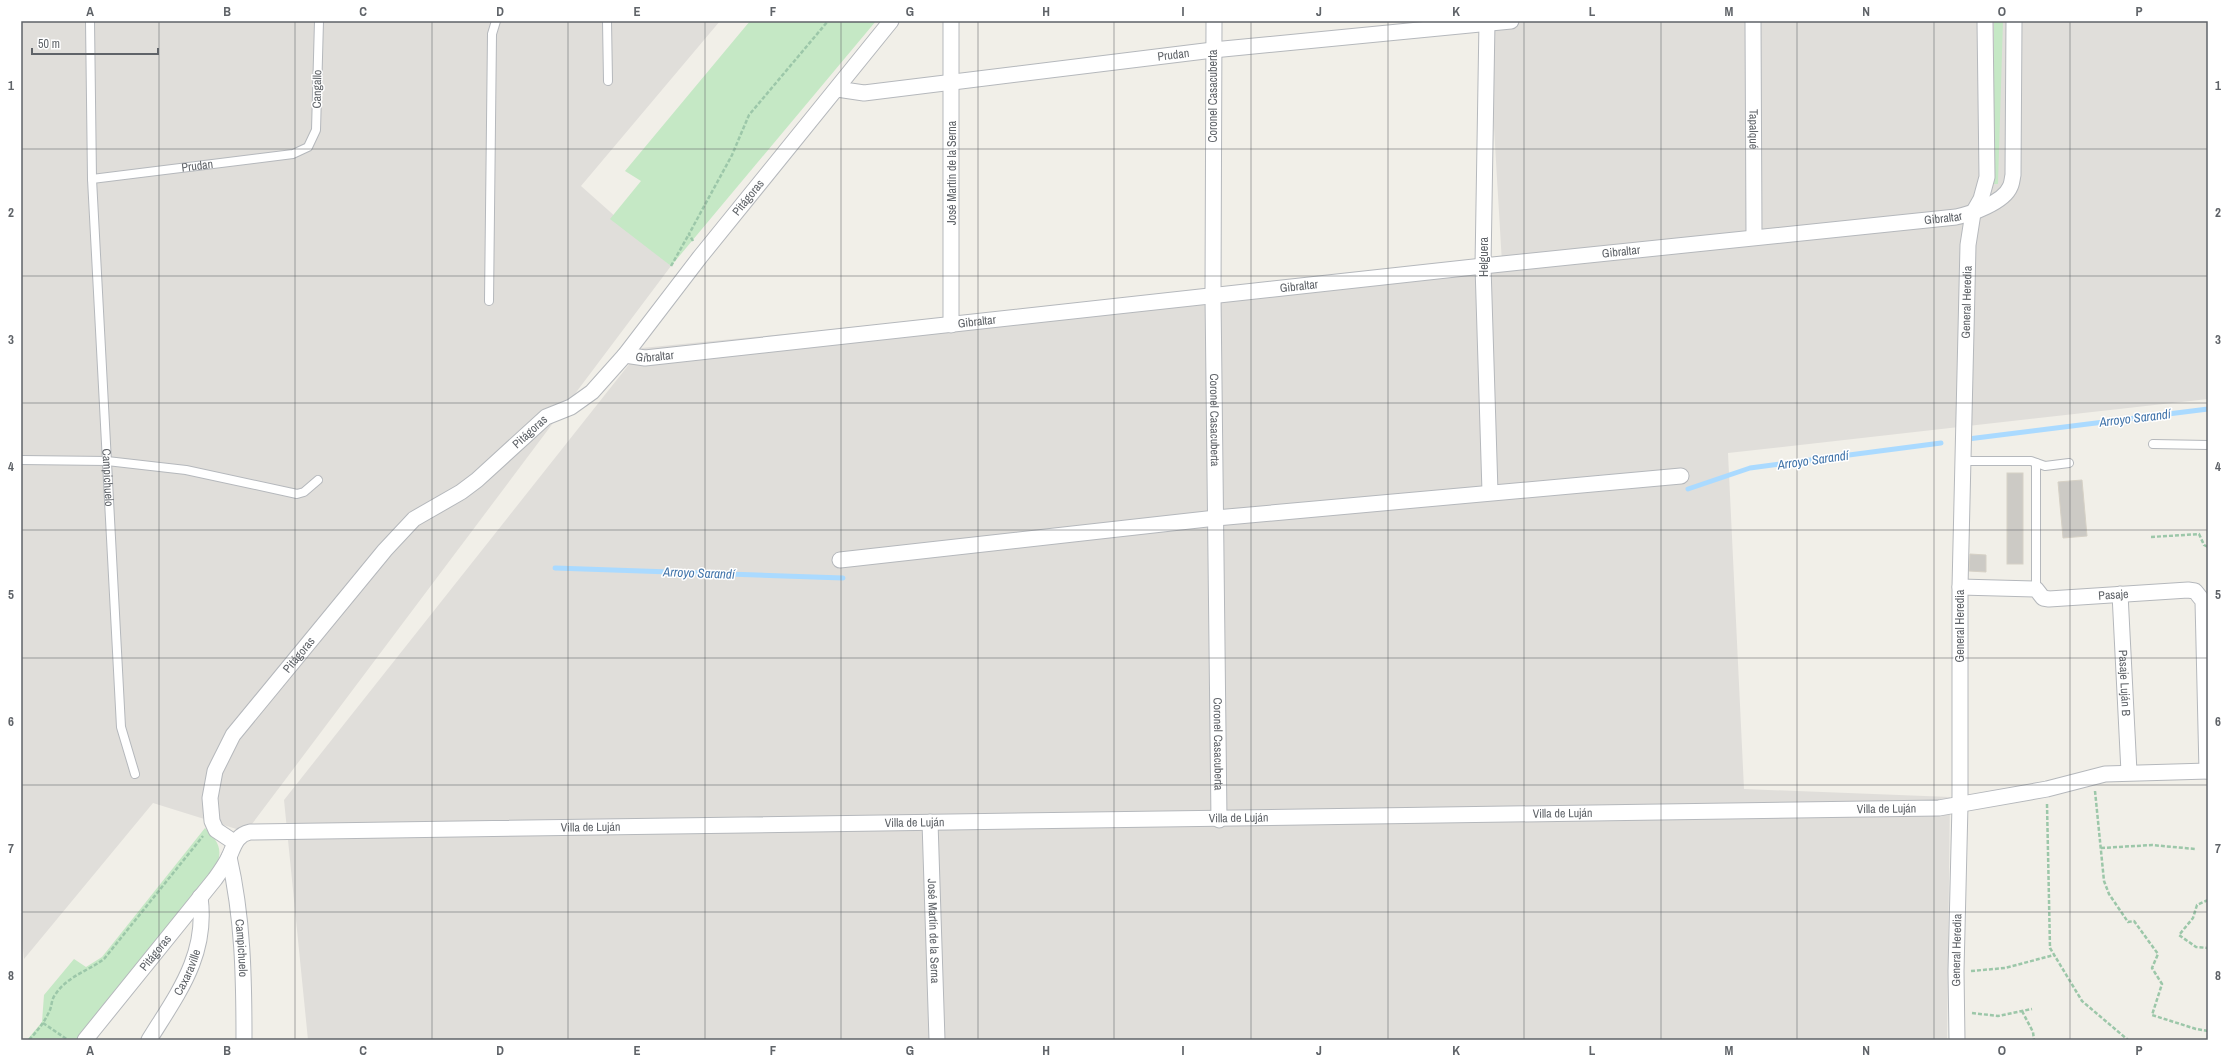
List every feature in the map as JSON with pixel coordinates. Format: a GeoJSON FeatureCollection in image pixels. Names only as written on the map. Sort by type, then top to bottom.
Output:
{"type":"FeatureCollection","features":[{"type":"Feature","properties":{"kind":"street","name":"Pitágoras"},"geometry":{"type":"LineString","coordinates":[[85,1040],[200,897],[229,858],[234,842],[216,830],[212,821],[210,798],[215,771],[233,734],[385,550],[414,519],[461,492],[477,480],[546,418],[582,400],[592,392],[625,355],[700,257],[837,89],[890,21]]}},
{"type":"Feature","properties":{"kind":"street","name":"José Martín de la Serna"},"geometry":{"type":"LineString","coordinates":[[951,21],[951,325]]}},
{"type":"Feature","properties":{"kind":"street","name":"Coronel Casacuberta"},"geometry":{"type":"LineString","coordinates":[[1214,21],[1213,296],[1219,820]]}},
{"type":"Feature","properties":{"kind":"street","name":"Prudan"},"geometry":{"type":"LineString","coordinates":[[837,89],[864,93],[1213,50],[1487,22],[1511,21]]}},
{"type":"Feature","properties":{"kind":"street","name":"Tapalqué"},"geometry":{"type":"LineString","coordinates":[[1753,21],[1754,237]]}},
{"type":"Feature","properties":{"kind":"street","name":"General Heredia"},"geometry":{"type":"LineString","coordinates":[[1957,1040],[1958,1010],[1956,972],[1960,805],[1960,587],[1968,245],[1973,213],[1980,199],[1987,177],[1985,21]]}},
{"type":"Feature","properties":{"kind":"street"},"geometry":{"type":"LineString","coordinates":[[1973,213],[2005,195],[2010,187],[2013,175],[2014,21]]}},
{"type":"Feature","properties":{"kind":"street","name":"Helguera"},"geometry":{"type":"LineString","coordinates":[[1487,22],[1483,266],[1490,492]]}},
{"type":"Feature","properties":{"kind":"street","name":"Gibraltar"},"geometry":{"type":"LineString","coordinates":[[625,355],[645,358],[1483,266],[1956,217],[1973,213]]}},
{"type":"Feature","properties":{"kind":"street"},"geometry":{"type":"LineString","coordinates":[[840,560],[1216,518],[1490,492],[1681,476]]}},
{"type":"Feature","properties":{"kind":"street"},"geometry":{"type":"LineString","coordinates":[[1960,587],[2036,589]]}},
{"type":"Feature","properties":{"kind":"street","name":"Pasaje"},"geometry":{"type":"LineString","coordinates":[[2036,589],[2043,598],[2049,599],[2188,590],[2196,591],[2203,601],[2207,771]]}},
{"type":"Feature","properties":{"kind":"street","name":"Pasaje Luján B"},"geometry":{"type":"LineString","coordinates":[[2120,594],[2128,772]]}},
{"type":"Feature","properties":{"kind":"street","name":"Villa de Luján"},"geometry":{"type":"LineString","coordinates":[[234,842],[245,833],[265,832],[930,822],[1219,820],[1939,808],[2047,789],[2093,777],[2128,772],[2207,771]]}},
{"type":"Feature","properties":{"kind":"street","name":"José Martín de la Serna"},"geometry":{"type":"LineString","coordinates":[[930,822],[937,1040]]}},
{"type":"Feature","properties":{"kind":"street","name":"Campichuelo"},"geometry":{"type":"LineString","coordinates":[[229,858],[236,889],[242,939],[244,1040]]}},
{"type":"Feature","properties":{"kind":"street","name":"Caxaraville"},"geometry":{"type":"LineString","coordinates":[[149,1040],[194,961],[200,942],[202,925],[200,897]]}},
{"type":"Feature","properties":{"kind":"lane","name":"Campichuelo"},"geometry":{"type":"LineString","coordinates":[[90,21],[92,179],[121,727],[135,774]]}},
{"type":"Feature","properties":{"kind":"lane","name":"Cangallo"},"geometry":{"type":"LineString","coordinates":[[302,152],[308,147],[316,130],[319,21]]}},
{"type":"Feature","properties":{"kind":"lane"},"geometry":{"type":"LineString","coordinates":[[489,301],[492,34],[496,21]]}},
{"type":"Feature","properties":{"kind":"lane"},"geometry":{"type":"LineString","coordinates":[[607,21],[608,81]]}},
{"type":"Feature","properties":{"kind":"lane","name":"Prudan"},"geometry":{"type":"LineString","coordinates":[[92,179],[302,152]]}},
{"type":"Feature","properties":{"kind":"lane"},"geometry":{"type":"LineString","coordinates":[[2153,444],[2208,445]]}},
{"type":"Feature","properties":{"kind":"lane"},"geometry":{"type":"LineString","coordinates":[[21,460],[107,461],[212,474],[289,493],[304,492],[318,480]]}},
{"type":"Feature","properties":{"kind":"lane"},"geometry":{"type":"LineString","coordinates":[[1963,461],[2036,463],[2045,466],[2069,463]]}},
{"type":"Feature","properties":{"kind":"lane"},"geometry":{"type":"LineString","coordinates":[[2036,463],[2036,589]]}},
{"type":"Feature","properties":{"kind":"path"},"geometry":{"type":"LineString","coordinates":[[670,267],[690,234],[732,155],[749,115],[828,21]]}},
{"type":"Feature","properties":{"kind":"path"},"geometry":{"type":"LineString","coordinates":[[690,234],[700,257]]}},
{"type":"Feature","properties":{"kind":"path"},"geometry":{"type":"LineString","coordinates":[[2151,537],[2199,534],[2204,545],[2208,547]]}},
{"type":"Feature","properties":{"kind":"path"},"geometry":{"type":"LineString","coordinates":[[2093,777],[2104,881],[2109,894],[2128,922],[2134,920],[2158,954],[2152,968],[2162,984],[2152,1015],[2196,1029],[2208,1031]]}},
{"type":"Feature","properties":{"kind":"path"},"geometry":{"type":"LineString","coordinates":[[2047,789],[2050,948],[2082,1001],[2128,1040]]}},
{"type":"Feature","properties":{"kind":"path"},"geometry":{"type":"LineString","coordinates":[[2101,848],[2152,845],[2195,849]]}},
{"type":"Feature","properties":{"kind":"path"},"geometry":{"type":"LineString","coordinates":[[2208,900],[2197,905],[2193,918],[2179,934],[2196,947],[2208,948]]}},
{"type":"Feature","properties":{"kind":"path"},"geometry":{"type":"LineString","coordinates":[[1956,972],[2005,968],[2054,955]]}},
{"type":"Feature","properties":{"kind":"path"},"geometry":{"type":"LineString","coordinates":[[1958,1010],[1998,1016],[2032,1009]]}},
{"type":"Feature","properties":{"kind":"path"},"geometry":{"type":"LineString","coordinates":[[2022,1011],[2033,1032],[2034,1040]]}},
{"type":"Feature","properties":{"kind":"path"},"geometry":{"type":"LineString","coordinates":[[43,1023],[68,1040]]}},
{"type":"Feature","properties":{"kind":"shaded area"},"geometry":{"type":"Polygon","coordinates":[[[21,21],[720,21],[581,186],[671,266],[246,832],[153,803],[24,959],[21,927],[21,21]]]}},
{"type":"Feature","properties":{"kind":"shaded area"},"geometry":{"type":"Polygon","coordinates":[[[1536,21],[2208,21],[2208,399],[1728,453],[1744,789],[1950,797],[1947,1040],[308,1040],[284,800],[642,348],[1502,263],[1488,26],[1536,21]]]}},
{"type":"Feature","properties":{"kind":"green space"},"geometry":{"type":"Polygon","coordinates":[[[750,21],[876,21],[671,266],[610,219],[641,181],[625,171],[750,21]]]}},
{"type":"Feature","properties":{"kind":"green space"},"geometry":{"type":"Polygon","coordinates":[[[1994,21],[2003,21],[1998,184],[1994,184],[1994,21]]]}},
{"type":"Feature","properties":{"kind":"green space"},"geometry":{"type":"Polygon","coordinates":[[[205,828],[218,845],[219,855],[216,866],[76,1040],[27,1040],[42,1022],[44,995],[74,959],[86,967],[102,957],[205,828]]]}},
{"type":"Feature","properties":{"kind":"building"},"geometry":{"type":"Polygon","coordinates":[[[2007,473],[2023,473],[2023,564],[2007,564],[2007,473]]]}},
{"type":"Feature","properties":{"kind":"building"},"geometry":{"type":"Polygon","coordinates":[[[2082,480],[2087,536],[2063,538],[2058,482],[2082,480]]]}},
{"type":"Feature","properties":{"kind":"building"},"geometry":{"type":"Polygon","coordinates":[[[1970,554],[1986,555],[1986,572],[1969,571],[1970,554]]]}},
{"type":"Feature","properties":{"kind":"waterway","name":"Arroyo Sarandí"},"geometry":{"type":"LineString","coordinates":[[1968,439],[2208,409]]}},
{"type":"Feature","properties":{"kind":"waterway","name":"Arroyo Sarandí"},"geometry":{"type":"LineString","coordinates":[[1688,489],[1750,468],[1941,443]]}},
{"type":"Feature","properties":{"kind":"waterway","name":"Arroyo Sarandí"},"geometry":{"type":"LineString","coordinates":[[555,568],[843,578]]}}]}
